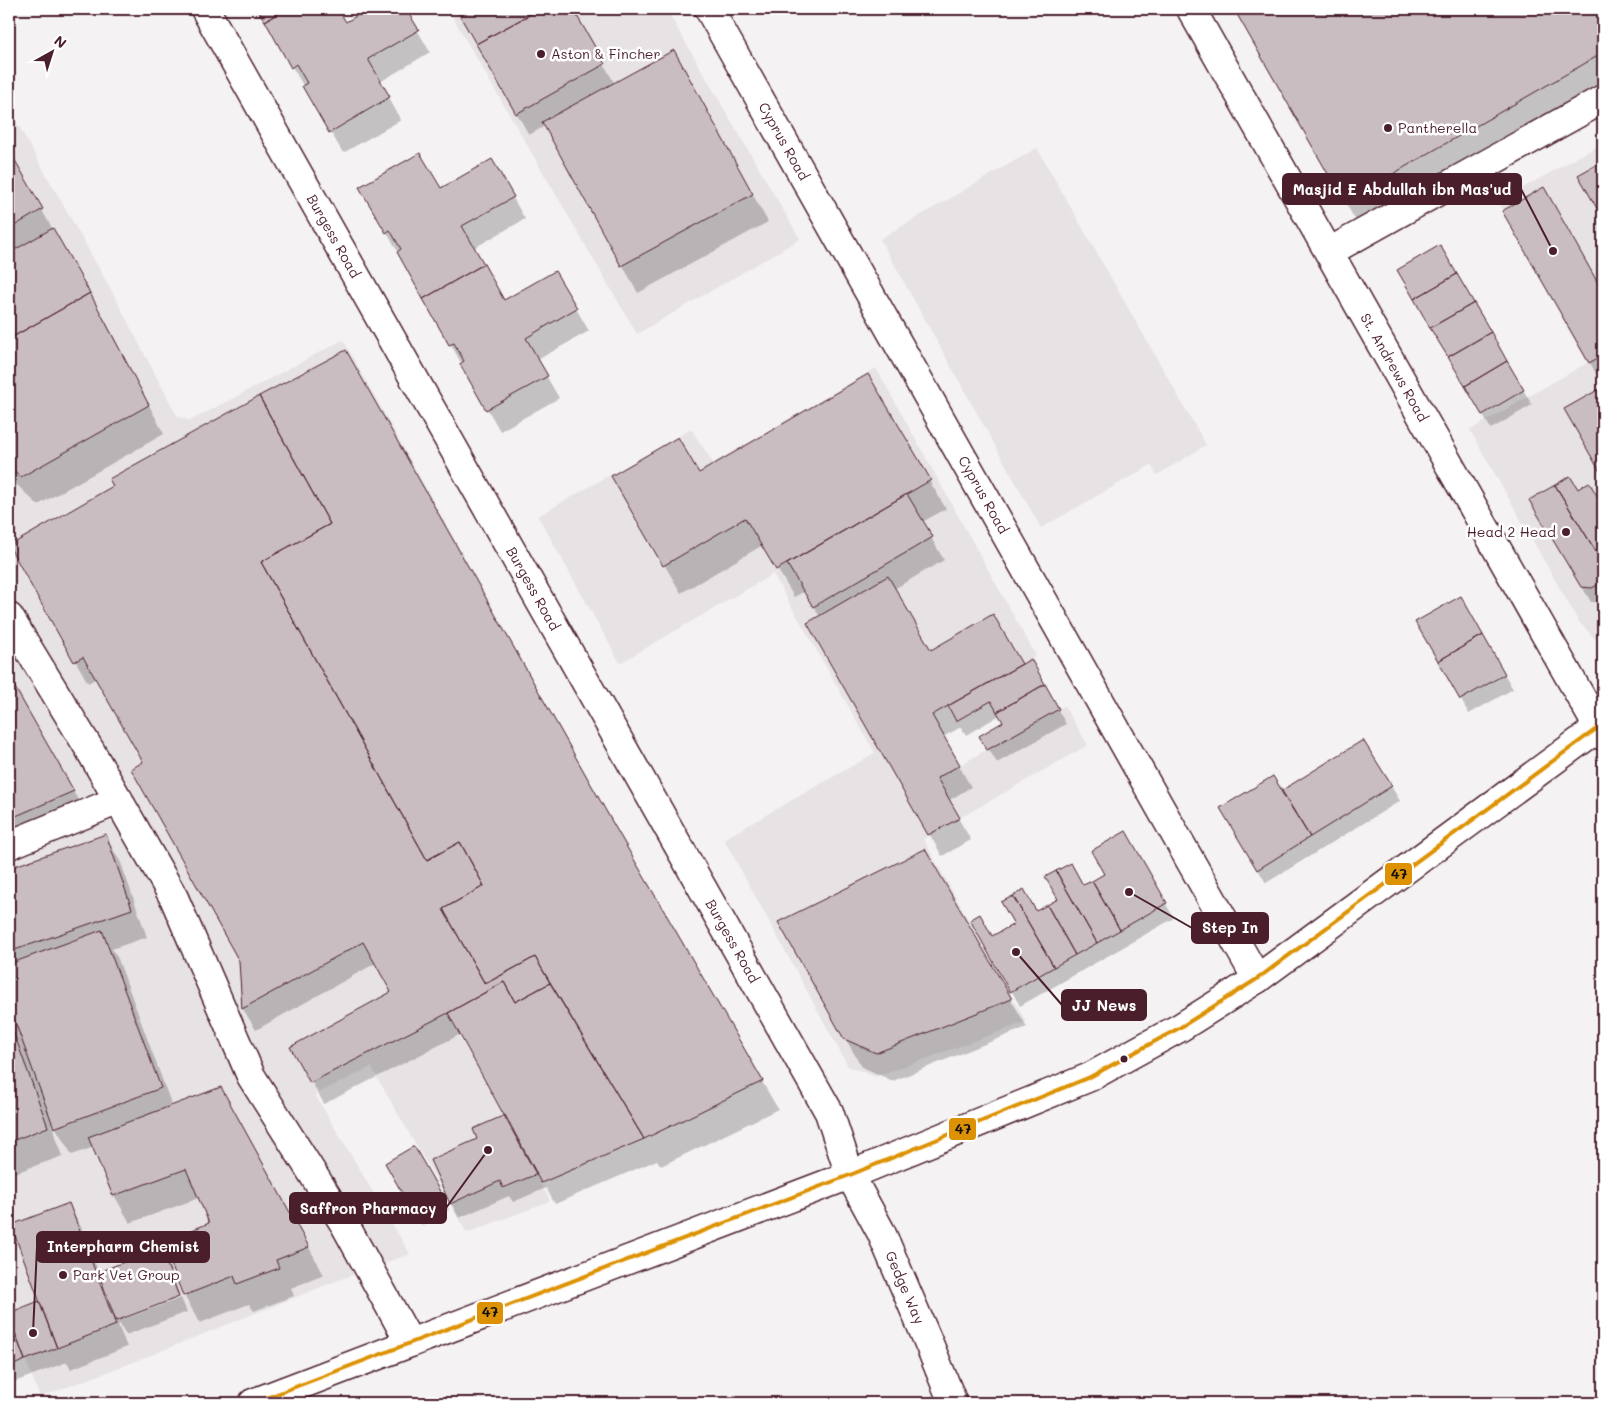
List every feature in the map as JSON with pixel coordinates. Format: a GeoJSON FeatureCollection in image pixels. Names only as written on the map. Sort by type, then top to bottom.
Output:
{"type":"FeatureCollection","features":[{"type":"Feature","properties":{"kind":"street","name":"Burgess Road"},"geometry":{"type":"LineString","coordinates":[[205,9],[829,1112],[850,1175]]}},
{"type":"Feature","properties":{"kind":"street","name":"Cyprus Road"},"geometry":{"type":"LineString","coordinates":[[709,9],[1258,979]]}},
{"type":"Feature","properties":{"kind":"street","name":"St. Andrews Road"},"geometry":{"type":"LineString","coordinates":[[1191,9],[1602,729]]}},
{"type":"Feature","properties":{"kind":"street"},"geometry":{"type":"LineString","coordinates":[[1329,252],[1603,99]]}},
{"type":"Feature","properties":{"kind":"street"},"geometry":{"type":"LineString","coordinates":[[9,617],[90,750],[174,898],[251,1076],[345,1225],[410,1343]]}},
{"type":"Feature","properties":{"kind":"street"},"geometry":{"type":"LineString","coordinates":[[253,1403],[850,1175],[1090,1077],[1181,1027],[1258,979],[1602,729]]}},
{"type":"Feature","properties":{"kind":"street"},"geometry":{"type":"LineString","coordinates":[[9,845],[118,800]]}},
{"type":"Feature","properties":{"kind":"street","name":"Gedge Way"},"geometry":{"type":"LineString","coordinates":[[850,1175],[881,1232],[953,1403]]}},
{"type":"Feature","properties":{"kind":"shaded area"},"geometry":{"type":"Polygon","coordinates":[[[448,9],[666,9],[800,239],[637,334],[448,9]]]}},
{"type":"Feature","properties":{"kind":"shaded area"},"geometry":{"type":"Polygon","coordinates":[[[9,109],[110,288],[177,416],[190,421],[343,340],[656,897],[445,1009],[550,1201],[467,1233],[371,1067],[315,1095],[410,1254],[40,1397],[9,1317],[9,109]]]}},
{"type":"Feature","properties":{"kind":"shaded area"},"geometry":{"type":"Polygon","coordinates":[[[1603,143],[1603,642],[1600,644],[1579,622],[1470,430],[1587,363],[1498,202],[1603,143]]]}},
{"type":"Feature","properties":{"kind":"shaded area"},"geometry":{"type":"Polygon","coordinates":[[[1037,148],[1206,445],[1157,475],[1151,465],[1041,528],[880,239],[1037,148]]]}},
{"type":"Feature","properties":{"kind":"shaded area"},"geometry":{"type":"Polygon","coordinates":[[[876,368],[1036,656],[932,716],[960,765],[1064,706],[1088,745],[923,839],[1026,1022],[876,1077],[848,1066],[724,839],[875,753],[773,574],[620,663],[538,516],[691,429],[713,463],[876,368]]]}},
{"type":"Feature","properties":{"kind":"building"},"geometry":{"type":"Polygon","coordinates":[[[257,9],[286,9],[265,21],[257,9]]]}},
{"type":"Feature","properties":{"kind":"building"},"geometry":{"type":"Polygon","coordinates":[[[286,9],[338,9],[346,22],[368,9],[406,9],[419,30],[368,59],[390,97],[329,133],[302,86],[307,83],[296,64],[291,68],[265,21],[286,9]]]}},
{"type":"Feature","properties":{"kind":"building"},"geometry":{"type":"Polygon","coordinates":[[[456,9],[540,9],[476,44],[456,9]]]}},
{"type":"Feature","properties":{"kind":"building","name":"Aston & Fincher"},"geometry":{"type":"Polygon","coordinates":[[[540,9],[573,9],[605,64],[516,114],[476,44],[540,9]]]}},
{"type":"Feature","properties":{"kind":"building","name":"Pantherella"},"geometry":{"type":"Polygon","coordinates":[[[1234,9],[1603,9],[1603,53],[1344,202],[1234,9]]]}},
{"type":"Feature","properties":{"kind":"building"},"geometry":{"type":"Polygon","coordinates":[[[674,50],[753,194],[621,266],[542,122],[674,50]]]}},
{"type":"Feature","properties":{"kind":"building"},"geometry":{"type":"Polygon","coordinates":[[[9,150],[43,209],[9,229],[9,150]]]}},
{"type":"Feature","properties":{"kind":"building"},"geometry":{"type":"Polygon","coordinates":[[[420,153],[441,188],[492,159],[514,197],[462,226],[484,264],[423,299],[397,252],[401,249],[390,230],[386,233],[359,187],[420,153]]]}},
{"type":"Feature","properties":{"kind":"building"},"geometry":{"type":"Polygon","coordinates":[[[1603,161],[1603,219],[1578,175],[1603,161]]]}},
{"type":"Feature","properties":{"kind":"building"},"geometry":{"type":"Polygon","coordinates":[[[1544,187],[1603,292],[1603,355],[1589,363],[1502,211],[1544,187]]]}},
{"type":"Feature","properties":{"kind":"building"},"geometry":{"type":"Polygon","coordinates":[[[53,228],[90,293],[9,339],[9,253],[53,228]]]}},
{"type":"Feature","properties":{"kind":"building"},"geometry":{"type":"Polygon","coordinates":[[[1440,245],[1457,274],[1414,299],[1397,270],[1440,245]]]}},
{"type":"Feature","properties":{"kind":"building"},"geometry":{"type":"Polygon","coordinates":[[[484,264],[504,300],[555,271],[577,308],[526,338],[548,376],[486,410],[460,364],[464,361],[454,343],[449,345],[423,299],[484,264]]]}},
{"type":"Feature","properties":{"kind":"building"},"geometry":{"type":"Polygon","coordinates":[[[1457,274],[1474,303],[1430,328],[1414,299],[1457,274]]]}},
{"type":"Feature","properties":{"kind":"building"},"geometry":{"type":"Polygon","coordinates":[[[90,293],[149,405],[21,477],[9,466],[9,339],[90,293]]]}},
{"type":"Feature","properties":{"kind":"building"},"geometry":{"type":"Polygon","coordinates":[[[1474,303],[1491,332],[1448,357],[1430,328],[1474,303]]]}},
{"type":"Feature","properties":{"kind":"building"},"geometry":{"type":"Polygon","coordinates":[[[1491,332],[1507,361],[1465,386],[1448,357],[1491,332]]]}},
{"type":"Feature","properties":{"kind":"building"},"geometry":{"type":"Polygon","coordinates":[[[346,350],[614,825],[763,1081],[644,1139],[535,957],[485,984],[443,909],[484,886],[460,842],[427,860],[261,562],[330,524],[259,396],[346,350]]]}},
{"type":"Feature","properties":{"kind":"building"},"geometry":{"type":"Polygon","coordinates":[[[1507,361],[1524,390],[1482,415],[1465,386],[1507,361]]]}},
{"type":"Feature","properties":{"kind":"building"},"geometry":{"type":"Polygon","coordinates":[[[868,374],[931,480],[776,570],[745,518],[663,566],[611,476],[678,437],[699,473],[868,374]]]}},
{"type":"Feature","properties":{"kind":"building"},"geometry":{"type":"Polygon","coordinates":[[[1603,387],[1603,477],[1564,409],[1603,387]]]}},
{"type":"Feature","properties":{"kind":"building"},"geometry":{"type":"Polygon","coordinates":[[[259,396],[330,524],[261,562],[427,860],[460,842],[484,886],[443,909],[485,984],[535,957],[550,983],[515,1002],[504,982],[448,1013],[310,1083],[290,1047],[391,992],[363,942],[242,1009],[239,961],[131,769],[143,762],[83,657],[74,662],[9,546],[113,486],[109,479],[259,396]]]}},
{"type":"Feature","properties":{"kind":"building"},"geometry":{"type":"Polygon","coordinates":[[[1570,476],[1578,489],[1589,482],[1603,506],[1603,563],[1555,485],[1570,476]]]}},
{"type":"Feature","properties":{"kind":"building","name":"Head 2 Head"},"geometry":{"type":"Polygon","coordinates":[[[1555,485],[1603,563],[1603,582],[1592,588],[1581,587],[1529,500],[1555,485]]]}},
{"type":"Feature","properties":{"kind":"building"},"geometry":{"type":"Polygon","coordinates":[[[907,494],[933,537],[813,607],[787,564],[907,494]]]}},
{"type":"Feature","properties":{"kind":"building"},"geometry":{"type":"Polygon","coordinates":[[[888,576],[931,650],[993,614],[1022,664],[932,715],[960,765],[937,778],[960,818],[928,835],[807,623],[888,576]]]}},
{"type":"Feature","properties":{"kind":"building"},"geometry":{"type":"Polygon","coordinates":[[[1461,596],[1483,635],[1438,661],[1415,622],[1461,596]]]}},
{"type":"Feature","properties":{"kind":"building"},"geometry":{"type":"Polygon","coordinates":[[[1483,635],[1505,674],[1460,700],[1438,661],[1483,635]]]}},
{"type":"Feature","properties":{"kind":"building"},"geometry":{"type":"Polygon","coordinates":[[[1031,659],[1045,684],[997,712],[991,701],[956,721],[948,706],[1031,659]]]}},
{"type":"Feature","properties":{"kind":"building"},"geometry":{"type":"Polygon","coordinates":[[[9,677],[74,791],[9,819],[9,677]]]}},
{"type":"Feature","properties":{"kind":"building"},"geometry":{"type":"Polygon","coordinates":[[[1045,684],[1059,709],[987,750],[979,736],[1003,722],[997,712],[1045,684]]]}},
{"type":"Feature","properties":{"kind":"building"},"geometry":{"type":"Polygon","coordinates":[[[1363,740],[1392,786],[1310,837],[1281,791],[1363,740]]]}},
{"type":"Feature","properties":{"kind":"building"},"geometry":{"type":"Polygon","coordinates":[[[1273,776],[1310,837],[1257,870],[1220,808],[1273,776]]]}},
{"type":"Feature","properties":{"kind":"building"},"geometry":{"type":"Polygon","coordinates":[[[1126,831],[1167,903],[1120,930],[1092,881],[1104,874],[1091,851],[1126,831]]]}},
{"type":"Feature","properties":{"kind":"building"},"geometry":{"type":"Polygon","coordinates":[[[106,834],[132,909],[9,952],[9,868],[106,834]]]}},
{"type":"Feature","properties":{"kind":"building"},"geometry":{"type":"Polygon","coordinates":[[[925,849],[1012,999],[876,1053],[844,1039],[778,922],[925,849]]]}},
{"type":"Feature","properties":{"kind":"building"},"geometry":{"type":"Polygon","coordinates":[[[1071,863],[1083,885],[1092,881],[1120,930],[1097,943],[1056,871],[1071,863]]]}},
{"type":"Feature","properties":{"kind":"building"},"geometry":{"type":"Polygon","coordinates":[[[1056,871],[1097,943],[1075,955],[1047,905],[1058,899],[1045,877],[1056,871]]]}},
{"type":"Feature","properties":{"kind":"building"},"geometry":{"type":"Polygon","coordinates":[[[1024,889],[1036,911],[1047,905],[1075,955],[1054,967],[1013,896],[1024,889]]]}},
{"type":"Feature","properties":{"kind":"building"},"geometry":{"type":"Polygon","coordinates":[[[1013,896],[1054,967],[1010,992],[970,920],[980,914],[992,936],[1014,924],[1001,902],[1013,896]]]}},
{"type":"Feature","properties":{"kind":"building"},"geometry":{"type":"Polygon","coordinates":[[[102,930],[161,1088],[54,1128],[9,1005],[9,964],[102,930]]]}},
{"type":"Feature","properties":{"kind":"building"},"geometry":{"type":"Polygon","coordinates":[[[504,982],[515,1002],[550,983],[644,1139],[541,1183],[448,1013],[504,982]]]}},
{"type":"Feature","properties":{"kind":"building"},"geometry":{"type":"Polygon","coordinates":[[[9,1020],[48,1127],[9,1142],[9,1020]]]}},
{"type":"Feature","properties":{"kind":"building"},"geometry":{"type":"Polygon","coordinates":[[[221,1087],[309,1247],[276,1260],[279,1268],[237,1284],[234,1276],[183,1296],[163,1242],[209,1223],[186,1169],[113,1196],[88,1137],[221,1087]]]}},
{"type":"Feature","properties":{"kind":"building"},"geometry":{"type":"Polygon","coordinates":[[[505,1115],[537,1174],[503,1188],[500,1181],[450,1204],[430,1160],[477,1139],[473,1129],[505,1115]]]}},
{"type":"Feature","properties":{"kind":"building"},"geometry":{"type":"Polygon","coordinates":[[[414,1146],[442,1195],[413,1212],[385,1163],[414,1146]]]}},
{"type":"Feature","properties":{"kind":"building","name":"Park Vet Group"},"geometry":{"type":"Polygon","coordinates":[[[69,1203],[116,1325],[57,1348],[11,1225],[69,1203]]]}},
{"type":"Feature","properties":{"kind":"building"},"geometry":{"type":"Polygon","coordinates":[[[161,1248],[179,1297],[116,1321],[98,1272],[161,1248]]]}},
{"type":"Feature","properties":{"kind":"building"},"geometry":{"type":"Polygon","coordinates":[[[39,1301],[57,1348],[25,1360],[9,1313],[39,1301]]]}},
{"type":"Feature","properties":{"kind":"building"},"geometry":{"type":"Polygon","coordinates":[[[9,1317],[25,1360],[9,1367],[9,1317]]]}},
{"type":"Feature","properties":{"kind":"transit line","name":"47"},"geometry":{"type":"LineString","coordinates":[[253,1403],[850,1175],[1090,1077],[1181,1027],[1257,979],[1603,724]]}},
{"type":"Feature","properties":{"kind":"place","name":"Aston & Fincher"},"geometry":{"type":"Point","coordinates":[541,54]}},
{"type":"Feature","properties":{"kind":"place","name":"Pantherella"},"geometry":{"type":"Point","coordinates":[1388,128]}},
{"type":"Feature","properties":{"kind":"place","name":"Masjid E Abdullah ibn Mas'ud"},"geometry":{"type":"Point","coordinates":[1553,251]}},
{"type":"Feature","properties":{"kind":"place","name":"Head 2 Head"},"geometry":{"type":"Point","coordinates":[1566,532]}},
{"type":"Feature","properties":{"kind":"place","name":"Step In"},"geometry":{"type":"Point","coordinates":[1129,892]}},
{"type":"Feature","properties":{"kind":"place","name":"JJ News"},"geometry":{"type":"Point","coordinates":[1016,952]}},
{"type":"Feature","properties":{"kind":"place","name":"Saffron Pharmacy"},"geometry":{"type":"Point","coordinates":[488,1150]}},
{"type":"Feature","properties":{"kind":"place","name":"Park Vet Group"},"geometry":{"type":"Point","coordinates":[63,1275]}},
{"type":"Feature","properties":{"kind":"place","name":"Interpharm Chemist"},"geometry":{"type":"Point","coordinates":[33,1333]}}]}
